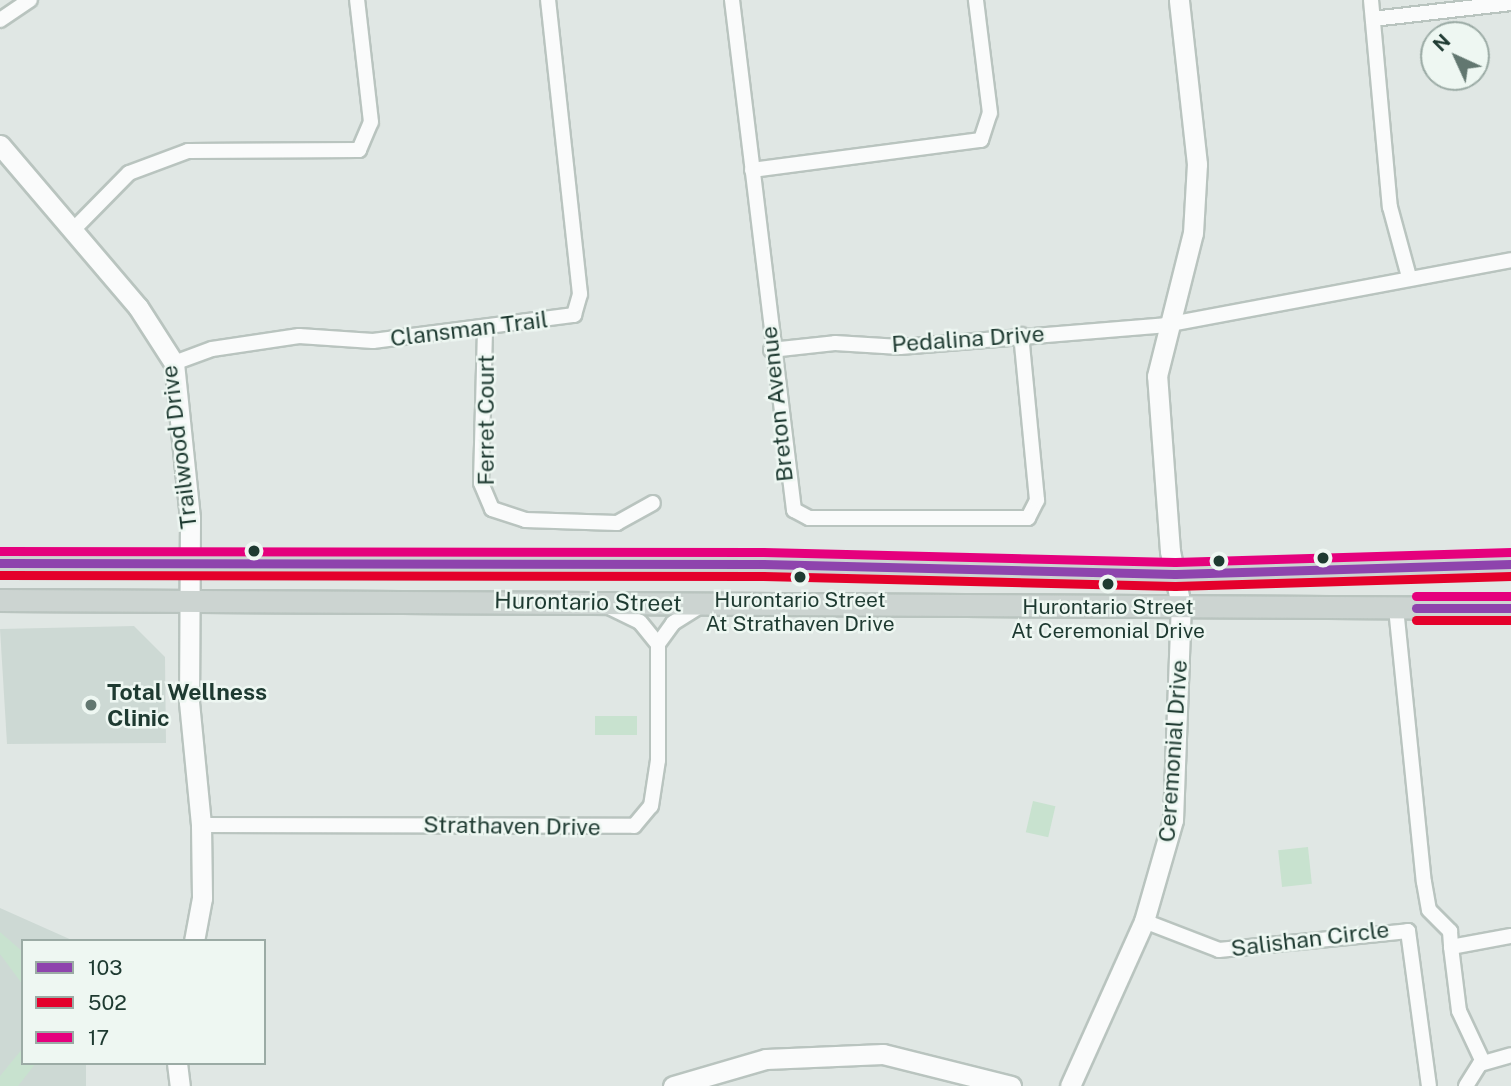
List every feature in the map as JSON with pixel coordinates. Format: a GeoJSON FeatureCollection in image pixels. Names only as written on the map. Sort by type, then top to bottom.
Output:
{"type":"FeatureCollection","features":[{"type":"Feature","properties":{"kind":"main road","name":"Hurontario Street"},"geometry":{"type":"LineString","coordinates":[[0,563],[189,566],[763,564],[1175,574],[1511,564]]}},
{"type":"Feature","properties":{"kind":"main road","name":"Hurontario Street"},"geometry":{"type":"LineString","coordinates":[[0,600],[597,606],[705,604],[1511,608]]}},
{"type":"Feature","properties":{"kind":"street"},"geometry":{"type":"LineString","coordinates":[[0,20],[30,0]]}},
{"type":"Feature","properties":{"kind":"street"},"geometry":{"type":"LineString","coordinates":[[72,231],[129,173],[188,151],[359,150],[372,122],[357,0]]}},
{"type":"Feature","properties":{"kind":"street","name":"Clansman Trail"},"geometry":{"type":"LineString","coordinates":[[174,363],[212,349],[299,336],[373,341],[485,330],[574,315],[580,305],[548,0]]}},
{"type":"Feature","properties":{"kind":"street","name":"Breton Avenue"},"geometry":{"type":"LineString","coordinates":[[732,0],[788,499],[797,513],[1018,522],[1032,514],[1037,500],[1021,335]]}},
{"type":"Feature","properties":{"kind":"street"},"geometry":{"type":"LineString","coordinates":[[752,170],[968,147],[981,140],[990,113],[976,0]]}},
{"type":"Feature","properties":{"kind":"street","name":"Ceremonial Drive"},"geometry":{"type":"LineString","coordinates":[[1070,1086],[1144,920],[1172,820],[1181,606],[1175,574],[1158,408],[1166,325],[1193,233],[1197,164],[1180,0]]}},
{"type":"Feature","properties":{"kind":"street"},"geometry":{"type":"LineString","coordinates":[[1371,0],[1390,207],[1409,277]]}},
{"type":"Feature","properties":{"kind":"street"},"geometry":{"type":"LineString","coordinates":[[1373,19],[1511,3]]}},
{"type":"Feature","properties":{"kind":"street","name":"Trailwood Drive"},"geometry":{"type":"LineString","coordinates":[[0,145],[138,307],[174,363],[189,566],[187,600],[190,727],[201,825],[202,898],[194,939]]}},
{"type":"Feature","properties":{"kind":"street","name":"Pedalina Drive"},"geometry":{"type":"LineString","coordinates":[[771,350],[1166,325],[1409,277],[1511,260]]}},
{"type":"Feature","properties":{"kind":"street","name":"Ferret Court"},"geometry":{"type":"LineString","coordinates":[[485,330],[481,482],[492,509],[525,520],[617,523],[653,503]]}},
{"type":"Feature","properties":{"kind":"street"},"geometry":{"type":"LineString","coordinates":[[597,606],[624,610],[658,644],[673,623],[705,604]]}},
{"type":"Feature","properties":{"kind":"street"},"geometry":{"type":"LineString","coordinates":[[1396,608],[1427,901],[1450,931],[1462,1024],[1480,1064]]}},
{"type":"Feature","properties":{"kind":"street","name":"Strathaven Drive"},"geometry":{"type":"LineString","coordinates":[[201,825],[634,826],[651,806],[658,760],[658,644]]}},
{"type":"Feature","properties":{"kind":"street","name":"Salishan Circle"},"geometry":{"type":"LineString","coordinates":[[1144,920],[1219,950],[1408,930],[1429,1086]]}},
{"type":"Feature","properties":{"kind":"street"},"geometry":{"type":"LineString","coordinates":[[1451,947],[1511,936]]}},
{"type":"Feature","properties":{"kind":"street"},"geometry":{"type":"LineString","coordinates":[[673,1086],[766,1059],[883,1054],[1011,1086]]}},
{"type":"Feature","properties":{"kind":"street"},"geometry":{"type":"LineString","coordinates":[[1466,1086],[1480,1064],[1511,1055]]}},
{"type":"Feature","properties":{"kind":"street"},"geometry":{"type":"LineString","coordinates":[[177,1065],[180,1086]]}},
{"type":"Feature","properties":{"kind":"shaded area"},"geometry":{"type":"Polygon","coordinates":[[[134,626],[165,657],[166,743],[7,744],[0,629],[134,626]]]}},
{"type":"Feature","properties":{"kind":"shaded area"},"geometry":{"type":"Polygon","coordinates":[[[0,908],[70,939],[21,939],[21,1065],[86,1065],[86,1086],[0,1086],[0,908]]]}},
{"type":"Feature","properties":{"kind":"green space"},"geometry":{"type":"Polygon","coordinates":[[[595,716],[637,716],[637,735],[595,735],[595,716]]]}},
{"type":"Feature","properties":{"kind":"green space"},"geometry":{"type":"Polygon","coordinates":[[[1033,801],[1055,806],[1048,837],[1026,832],[1033,801]]]}},
{"type":"Feature","properties":{"kind":"green space"},"geometry":{"type":"Polygon","coordinates":[[[1308,847],[1312,884],[1282,887],[1278,850],[1308,847]]]}},
{"type":"Feature","properties":{"kind":"green space"},"geometry":{"type":"Polygon","coordinates":[[[0,932],[21,950],[21,982],[0,954],[0,932]]]}},
{"type":"Feature","properties":{"kind":"green space"},"geometry":{"type":"Polygon","coordinates":[[[21,1050],[21,1065],[34,1065],[18,1086],[0,1086],[0,1076],[21,1050]]]}},
{"type":"Feature","properties":{"kind":"transit line","name":"17"},"geometry":{"type":"LineString","coordinates":[[0,551],[763,552],[1175,562],[1511,552]]}},
{"type":"Feature","properties":{"kind":"transit line","name":"103"},"geometry":{"type":"LineString","coordinates":[[0,563],[763,564],[1175,574],[1511,564]]}},
{"type":"Feature","properties":{"kind":"transit line","name":"502"},"geometry":{"type":"LineString","coordinates":[[0,575],[763,576],[1175,586],[1511,576]]}},
{"type":"Feature","properties":{"kind":"transit line","name":"17"},"geometry":{"type":"LineString","coordinates":[[1416,596],[1511,596]]}},
{"type":"Feature","properties":{"kind":"transit line","name":"103"},"geometry":{"type":"LineString","coordinates":[[1416,608],[1511,608]]}},
{"type":"Feature","properties":{"kind":"transit line","name":"502"},"geometry":{"type":"LineString","coordinates":[[1416,620],[1511,620]]}},
{"type":"Feature","properties":{"kind":"place","name":"Hurontario Street At Strathaven Drive"},"geometry":{"type":"Point","coordinates":[800,577]}},
{"type":"Feature","properties":{"kind":"place","name":"Hurontario Street At Ceremonial Drive"},"geometry":{"type":"Point","coordinates":[1108,584]}},
{"type":"Feature","properties":{"kind":"place","name":"Total Wellness Clinic"},"geometry":{"type":"Point","coordinates":[91,705]}}]}
